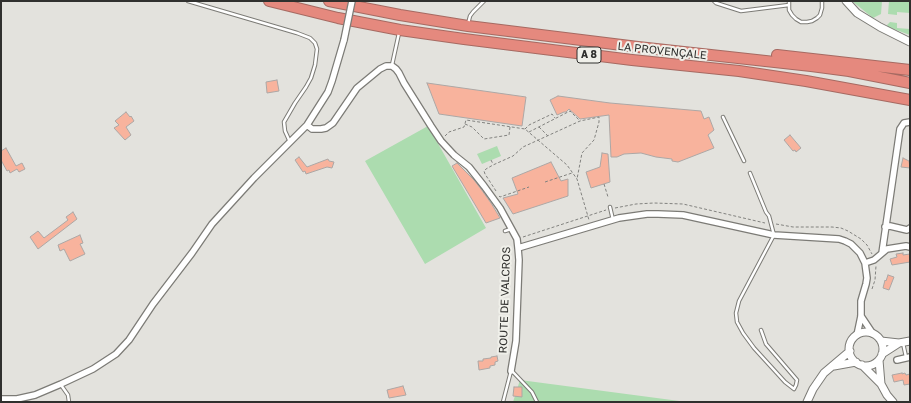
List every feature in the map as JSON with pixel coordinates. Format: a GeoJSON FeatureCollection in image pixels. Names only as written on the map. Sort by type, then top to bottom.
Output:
{"type":"FeatureCollection","features":[{"type":"Feature","properties":{"kind":"highway","name":"LA PROVENÇALE"},"geometry":{"type":"LineString","coordinates":[[269,1],[338,18],[400,30],[806,81],[910,100]]}},
{"type":"Feature","properties":{"kind":"highway","name":"LA PROVENÇALE"},"geometry":{"type":"LineString","coordinates":[[329,1],[400,16],[468,26],[811,66],[848,71],[910,83]]}},
{"type":"Feature","properties":{"kind":"highway"},"geometry":{"type":"LineString","coordinates":[[497,30],[738,51],[910,70]]}},
{"type":"Feature","properties":{"kind":"street"},"geometry":{"type":"LineString","coordinates":[[1,399],[17,399],[35,395],[61,384],[93,368],[116,354],[129,340],[153,304],[212,224],[254,178],[307,126],[328,92],[332,81],[344,40],[352,1]]}},
{"type":"Feature","properties":{"kind":"street"},"geometry":{"type":"LineString","coordinates":[[846,1],[863,17],[910,42]]}},
{"type":"Feature","properties":{"kind":"street"},"geometry":{"type":"LineString","coordinates":[[307,126],[321,129],[330,126],[357,88],[386,66],[392,66]]}},
{"type":"Feature","properties":{"kind":"street","name":"ROUTE DE VALCROS"},"geometry":{"type":"LineString","coordinates":[[392,66],[399,73],[414,100],[441,141],[454,155],[469,167],[500,208],[517,239],[516,341],[511,371]]}},
{"type":"Feature","properties":{"kind":"street"},"geometry":{"type":"LineString","coordinates":[[882,253],[900,128],[904,123],[910,122]]}},
{"type":"Feature","properties":{"kind":"street"},"geometry":{"type":"LineString","coordinates":[[518,248],[613,220],[647,214],[683,215],[774,235],[788,237],[831,238],[845,241],[851,244],[860,253],[866,264],[866,284],[861,301],[861,316],[857,335]]}},
{"type":"Feature","properties":{"kind":"street"},"geometry":{"type":"LineString","coordinates":[[885,227],[890,226],[907,230],[910,228]]}},
{"type":"Feature","properties":{"kind":"street"},"geometry":{"type":"LineString","coordinates":[[866,264],[874,260],[887,249],[906,246],[910,247]]}},
{"type":"Feature","properties":{"kind":"street"},"geometry":{"type":"LineString","coordinates":[[861,316],[873,334]]}},
{"type":"Feature","properties":{"kind":"street"},"geometry":{"type":"LineString","coordinates":[[893,402],[881,384],[853,359],[850,351],[851,342],[857,335],[865,332],[873,334],[881,340],[904,342]]}},
{"type":"Feature","properties":{"kind":"street"},"geometry":{"type":"LineString","coordinates":[[881,340],[883,350],[881,357],[881,384]]}},
{"type":"Feature","properties":{"kind":"street"},"geometry":{"type":"LineString","coordinates":[[834,366],[859,364],[871,365],[904,342]]}},
{"type":"Feature","properties":{"kind":"street"},"geometry":{"type":"LineString","coordinates":[[807,402],[813,389],[824,373],[850,351]]}},
{"type":"Feature","properties":{"kind":"street"},"geometry":{"type":"LineString","coordinates":[[897,360],[908,357]]}},
{"type":"Feature","properties":{"kind":"lane"},"geometry":{"type":"LineString","coordinates":[[188,1],[297,33],[310,38],[315,43],[317,50],[311,78],[284,122],[285,131],[290,143]]}},
{"type":"Feature","properties":{"kind":"lane"},"geometry":{"type":"LineString","coordinates":[[468,26],[470,16],[484,1]]}},
{"type":"Feature","properties":{"kind":"lane"},"geometry":{"type":"LineString","coordinates":[[714,1],[740,11],[789,5]]}},
{"type":"Feature","properties":{"kind":"lane"},"geometry":{"type":"LineString","coordinates":[[789,1],[789,10],[792,16],[801,22],[812,21],[817,18],[820,15],[822,1]]}},
{"type":"Feature","properties":{"kind":"lane"},"geometry":{"type":"LineString","coordinates":[[392,66],[400,30]]}},
{"type":"Feature","properties":{"kind":"lane"},"geometry":{"type":"LineString","coordinates":[[723,117],[744,161]]}},
{"type":"Feature","properties":{"kind":"lane"},"geometry":{"type":"LineString","coordinates":[[750,173],[769,216],[774,235],[741,295],[736,313],[737,322],[754,348],[785,382],[794,389],[797,380],[766,344],[761,330]]}},
{"type":"Feature","properties":{"kind":"lane"},"geometry":{"type":"LineString","coordinates":[[610,207],[613,220]]}},
{"type":"Feature","properties":{"kind":"lane"},"geometry":{"type":"LineString","coordinates":[[505,231],[512,229]]}},
{"type":"Feature","properties":{"kind":"lane"},"geometry":{"type":"LineString","coordinates":[[904,342],[908,357]]}},
{"type":"Feature","properties":{"kind":"lane"},"geometry":{"type":"LineString","coordinates":[[511,371],[532,392],[537,402]]}},
{"type":"Feature","properties":{"kind":"lane","name":"ROUTE DE VALCROS"},"geometry":{"type":"LineString","coordinates":[[504,402],[511,371]]}},
{"type":"Feature","properties":{"kind":"lane"},"geometry":{"type":"LineString","coordinates":[[61,384],[68,395],[69,402]]}},
{"type":"Feature","properties":{"kind":"path"},"geometry":{"type":"LineString","coordinates":[[528,132],[570,111],[580,121]]}},
{"type":"Feature","properties":{"kind":"path"},"geometry":{"type":"LineString","coordinates":[[525,129],[529,125],[552,114],[555,119]]}},
{"type":"Feature","properties":{"kind":"path"},"geometry":{"type":"LineString","coordinates":[[529,187],[500,196],[484,174],[484,171],[513,156],[524,147],[580,121],[599,117],[594,140],[582,153],[577,179]]}},
{"type":"Feature","properties":{"kind":"path"},"geometry":{"type":"LineString","coordinates":[[441,141],[449,132],[464,127],[466,120],[525,129],[567,165],[573,173],[577,179],[591,226]]}},
{"type":"Feature","properties":{"kind":"path"},"geometry":{"type":"LineString","coordinates":[[465,123],[472,127],[484,139],[509,134],[510,127]]}},
{"type":"Feature","properties":{"kind":"path"},"geometry":{"type":"LineString","coordinates":[[538,127],[548,136]]}},
{"type":"Feature","properties":{"kind":"path"},"geometry":{"type":"LineString","coordinates":[[491,160],[493,165]]}},
{"type":"Feature","properties":{"kind":"path"},"geometry":{"type":"LineString","coordinates":[[545,182],[573,173]]}},
{"type":"Feature","properties":{"kind":"path"},"geometry":{"type":"LineString","coordinates":[[604,184],[608,197]]}},
{"type":"Feature","properties":{"kind":"path"},"geometry":{"type":"LineString","coordinates":[[871,291],[875,280],[875,263]]}},
{"type":"Feature","properties":{"kind":"green space"},"geometry":{"type":"Polygon","coordinates":[[[852,1],[882,1],[881,14],[873,18],[852,1]]]}},
{"type":"Feature","properties":{"kind":"green space"},"geometry":{"type":"Polygon","coordinates":[[[889,1],[910,1],[910,13],[897,12],[897,15],[888,14],[889,1]]]}},
{"type":"Feature","properties":{"kind":"green space"},"geometry":{"type":"Polygon","coordinates":[[[890,22],[897,23],[897,28],[910,29],[910,35],[888,27],[887,25],[890,22]]]}},
{"type":"Feature","properties":{"kind":"green space"},"geometry":{"type":"Polygon","coordinates":[[[428,126],[486,228],[425,264],[365,161],[428,126]]]}},
{"type":"Feature","properties":{"kind":"green space"},"geometry":{"type":"Polygon","coordinates":[[[497,146],[501,156],[482,164],[477,154],[497,146]]]}},
{"type":"Feature","properties":{"kind":"green space"},"geometry":{"type":"Polygon","coordinates":[[[520,380],[687,402],[513,402],[520,380]]]}},
{"type":"Feature","properties":{"kind":"building"},"geometry":{"type":"Polygon","coordinates":[[[277,80],[279,91],[267,93],[266,82],[277,80]]]}},
{"type":"Feature","properties":{"kind":"building"},"geometry":{"type":"Polygon","coordinates":[[[427,83],[526,97],[522,126],[439,114],[427,83]]]}},
{"type":"Feature","properties":{"kind":"building"},"geometry":{"type":"Polygon","coordinates":[[[558,96],[610,103],[701,111],[704,119],[709,117],[714,130],[708,135],[714,148],[678,162],[672,161],[672,159],[641,153],[624,154],[617,157],[611,157],[609,115],[580,119],[569,109],[566,112],[557,115],[550,100],[558,96]]]}},
{"type":"Feature","properties":{"kind":"building"},"geometry":{"type":"Polygon","coordinates":[[[126,112],[134,121],[126,127],[131,135],[125,140],[114,128],[119,125],[115,121],[126,112]]]}},
{"type":"Feature","properties":{"kind":"building"},"geometry":{"type":"Polygon","coordinates":[[[790,135],[801,148],[796,152],[795,150],[793,151],[784,140],[790,135]]]}},
{"type":"Feature","properties":{"kind":"building"},"geometry":{"type":"Polygon","coordinates":[[[6,148],[16,166],[22,163],[25,169],[19,172],[17,169],[10,173],[9,170],[7,171],[1,160],[1,151],[6,148]]]}},
{"type":"Feature","properties":{"kind":"building"},"geometry":{"type":"Polygon","coordinates":[[[602,153],[608,154],[610,182],[591,188],[586,172],[600,167],[602,153]]]}},
{"type":"Feature","properties":{"kind":"building"},"geometry":{"type":"Polygon","coordinates":[[[299,157],[307,167],[328,159],[329,161],[334,162],[332,168],[327,167],[306,174],[295,160],[299,157]]]}},
{"type":"Feature","properties":{"kind":"building"},"geometry":{"type":"Polygon","coordinates":[[[903,158],[909,161],[910,168],[901,167],[903,158]]]}},
{"type":"Feature","properties":{"kind":"building"},"geometry":{"type":"Polygon","coordinates":[[[551,162],[561,181],[568,179],[568,196],[513,214],[503,198],[518,194],[512,178],[551,162]]]}},
{"type":"Feature","properties":{"kind":"building"},"geometry":{"type":"Polygon","coordinates":[[[457,163],[474,180],[500,218],[486,223],[452,166],[457,163]]]}},
{"type":"Feature","properties":{"kind":"building"},"geometry":{"type":"Polygon","coordinates":[[[73,212],[77,219],[38,249],[30,237],[38,231],[44,238],[68,220],[66,217],[73,212]]]}},
{"type":"Feature","properties":{"kind":"building"},"geometry":{"type":"Polygon","coordinates":[[[80,235],[83,243],[80,244],[85,254],[70,261],[64,249],[60,251],[58,245],[80,235]]]}},
{"type":"Feature","properties":{"kind":"building"},"geometry":{"type":"Polygon","coordinates":[[[903,253],[903,255],[910,254],[910,262],[892,265],[890,259],[897,257],[896,254],[903,253]]]}},
{"type":"Feature","properties":{"kind":"building"},"geometry":{"type":"Polygon","coordinates":[[[888,275],[894,277],[889,290],[883,288],[888,275]]]}},
{"type":"Feature","properties":{"kind":"building"},"geometry":{"type":"Polygon","coordinates":[[[497,356],[498,361],[495,362],[495,365],[490,366],[490,368],[479,370],[478,361],[483,361],[483,359],[497,356]]]}},
{"type":"Feature","properties":{"kind":"building"},"geometry":{"type":"Polygon","coordinates":[[[905,373],[906,375],[910,374],[910,384],[904,385],[903,380],[894,382],[892,375],[905,373]]]}},
{"type":"Feature","properties":{"kind":"building"},"geometry":{"type":"Polygon","coordinates":[[[403,386],[406,395],[389,398],[387,390],[403,386]]]}},
{"type":"Feature","properties":{"kind":"building"},"geometry":{"type":"Polygon","coordinates":[[[514,387],[522,387],[522,397],[513,396],[514,387]]]}}]}
